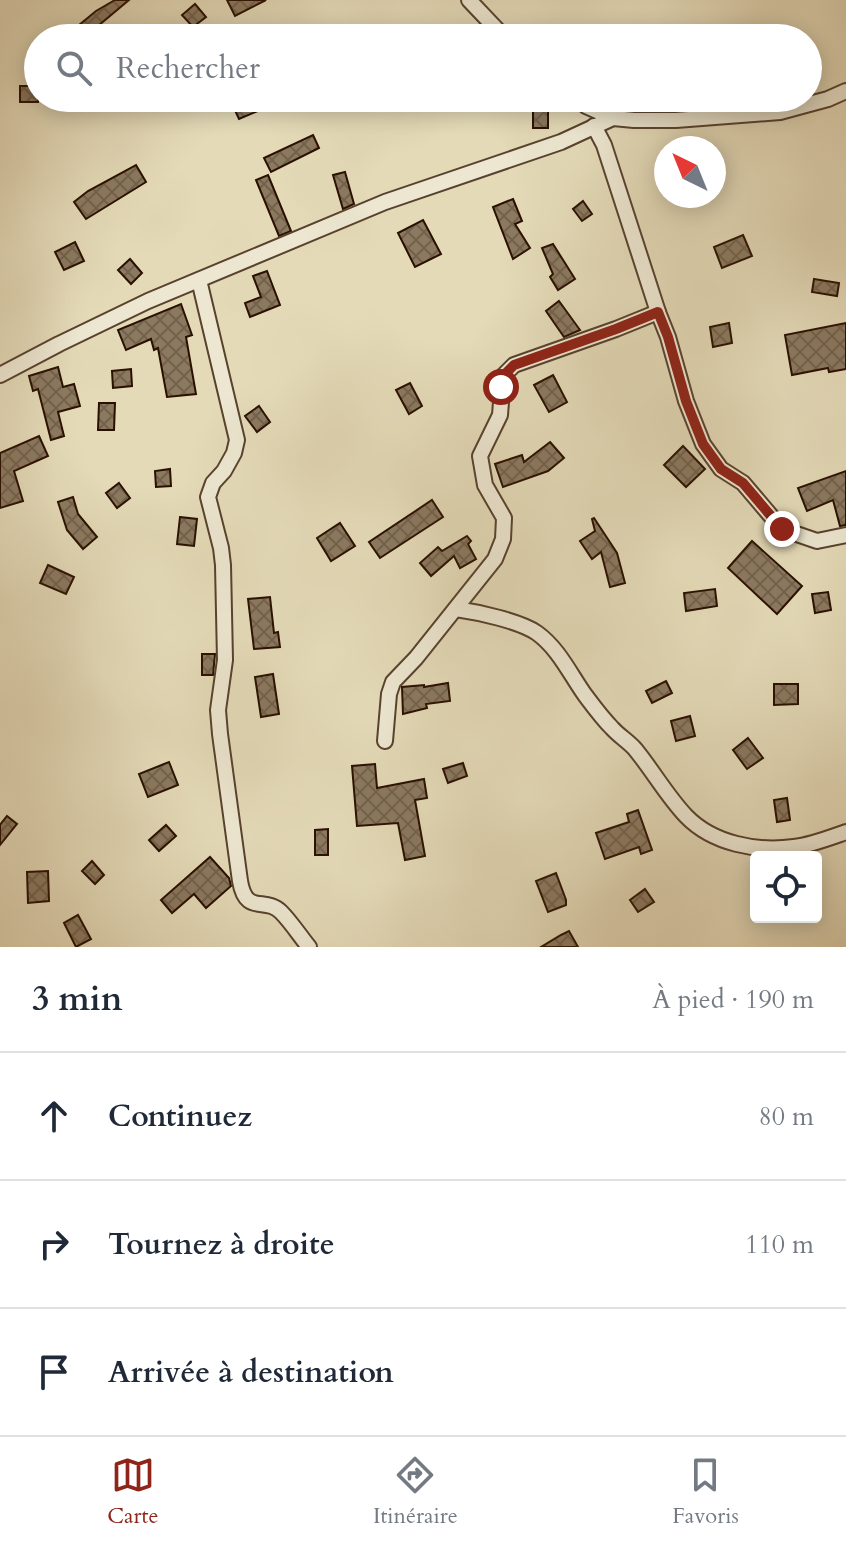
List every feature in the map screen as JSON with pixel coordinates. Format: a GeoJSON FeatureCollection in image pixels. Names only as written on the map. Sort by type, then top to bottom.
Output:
{"type":"FeatureCollection","features":[{"type":"Feature","properties":{"kind":"street"},"geometry":{"type":"LineString","coordinates":[[469,0],[492,24]]}},
{"type":"Feature","properties":{"kind":"street"},"geometry":{"type":"LineString","coordinates":[[822,101],[846,91]]}},
{"type":"Feature","properties":{"kind":"street"},"geometry":{"type":"LineString","coordinates":[[600,112],[613,118],[676,120],[780,112]]}},
{"type":"Feature","properties":{"kind":"street"},"geometry":{"type":"LineString","coordinates":[[0,375],[136,307],[385,202],[561,142],[613,118]]}},
{"type":"Feature","properties":{"kind":"street"},"geometry":{"type":"LineString","coordinates":[[594,126],[604,145],[686,401],[703,444],[721,469],[743,483],[782,529],[817,541],[846,535]]}},
{"type":"Feature","properties":{"kind":"street"},"geometry":{"type":"LineString","coordinates":[[199,280],[237,440],[234,453],[213,483],[208,497],[223,565],[225,660],[218,710],[242,895],[247,900],[276,908],[309,947]]}},
{"type":"Feature","properties":{"kind":"street"},"geometry":{"type":"LineString","coordinates":[[385,741],[393,682],[495,559],[503,539],[504,518],[485,485],[480,456],[500,415],[503,376],[514,365],[658,312]]}},
{"type":"Feature","properties":{"kind":"street"},"geometry":{"type":"LineString","coordinates":[[456,609],[512,623],[536,633],[558,654],[601,716],[634,747],[666,792],[704,831],[735,844],[772,849],[797,847],[846,832]]}},
{"type":"Feature","properties":{"kind":"building"},"geometry":{"type":"Polygon","coordinates":[[[115,0],[129,0],[100,24],[80,24],[115,0]]]}},
{"type":"Feature","properties":{"kind":"building"},"geometry":{"type":"Polygon","coordinates":[[[227,0],[266,0],[235,16],[227,0]]]}},
{"type":"Feature","properties":{"kind":"building"},"geometry":{"type":"Polygon","coordinates":[[[195,4],[206,17],[197,24],[190,24],[182,15],[195,4]]]}},
{"type":"Feature","properties":{"kind":"building"},"geometry":{"type":"Polygon","coordinates":[[[20,86],[24,86],[24,102],[20,102],[20,86]]]}},
{"type":"Feature","properties":{"kind":"building"},"geometry":{"type":"Polygon","coordinates":[[[236,112],[255,112],[239,119],[236,112]]]}},
{"type":"Feature","properties":{"kind":"building"},"geometry":{"type":"Polygon","coordinates":[[[533,112],[548,112],[548,128],[533,128],[533,112]]]}},
{"type":"Feature","properties":{"kind":"building"},"geometry":{"type":"Polygon","coordinates":[[[313,135],[319,148],[271,172],[264,158],[313,135]]]}},
{"type":"Feature","properties":{"kind":"building"},"geometry":{"type":"Polygon","coordinates":[[[136,165],[146,182],[86,219],[74,202],[136,165]]]}},
{"type":"Feature","properties":{"kind":"building"},"geometry":{"type":"Polygon","coordinates":[[[345,172],[354,204],[343,209],[333,175],[345,172]]]}},
{"type":"Feature","properties":{"kind":"building"},"geometry":{"type":"Polygon","coordinates":[[[268,175],[291,231],[279,236],[256,180],[268,175]]]}},
{"type":"Feature","properties":{"kind":"building"},"geometry":{"type":"Polygon","coordinates":[[[513,199],[522,221],[515,224],[530,248],[513,259],[493,207],[513,199]]]}},
{"type":"Feature","properties":{"kind":"building"},"geometry":{"type":"Polygon","coordinates":[[[583,201],[592,214],[582,221],[573,209],[583,201]]]}},
{"type":"Feature","properties":{"kind":"building"},"geometry":{"type":"Polygon","coordinates":[[[423,220],[441,254],[415,267],[398,233],[423,220]]]}},
{"type":"Feature","properties":{"kind":"building"},"geometry":{"type":"Polygon","coordinates":[[[743,235],[752,256],[722,268],[714,247],[743,235]]]}},
{"type":"Feature","properties":{"kind":"building"},"geometry":{"type":"Polygon","coordinates":[[[75,242],[84,261],[64,270],[55,252],[75,242]]]}},
{"type":"Feature","properties":{"kind":"building"},"geometry":{"type":"Polygon","coordinates":[[[553,244],[575,279],[558,290],[550,277],[553,274],[542,248],[553,244]]]}},
{"type":"Feature","properties":{"kind":"building"},"geometry":{"type":"Polygon","coordinates":[[[130,259],[142,273],[131,284],[118,270],[130,259]]]}},
{"type":"Feature","properties":{"kind":"building"},"geometry":{"type":"Polygon","coordinates":[[[267,271],[280,305],[250,317],[245,303],[261,297],[253,276],[267,271]]]}},
{"type":"Feature","properties":{"kind":"building"},"geometry":{"type":"Polygon","coordinates":[[[814,279],[839,283],[837,296],[812,292],[814,279]]]}},
{"type":"Feature","properties":{"kind":"building"},"geometry":{"type":"Polygon","coordinates":[[[559,301],[580,330],[564,337],[546,311],[559,301]]]}},
{"type":"Feature","properties":{"kind":"building"},"geometry":{"type":"Polygon","coordinates":[[[181,304],[192,335],[186,337],[196,394],[167,397],[158,348],[154,350],[151,339],[126,350],[118,330],[181,304]]]}},
{"type":"Feature","properties":{"kind":"building"},"geometry":{"type":"Polygon","coordinates":[[[729,323],[732,343],[713,347],[710,327],[729,323]]]}},
{"type":"Feature","properties":{"kind":"building"},"geometry":{"type":"Polygon","coordinates":[[[846,323],[846,369],[829,372],[828,368],[792,375],[785,335],[846,323]]]}},
{"type":"Feature","properties":{"kind":"building"},"geometry":{"type":"Polygon","coordinates":[[[58,367],[63,387],[74,384],[80,406],[58,412],[64,436],[51,440],[38,389],[33,391],[29,376],[58,367]]]}},
{"type":"Feature","properties":{"kind":"building"},"geometry":{"type":"Polygon","coordinates":[[[131,369],[132,386],[113,388],[112,371],[131,369]]]}},
{"type":"Feature","properties":{"kind":"building"},"geometry":{"type":"Polygon","coordinates":[[[553,375],[567,402],[549,412],[534,385],[553,375]]]}},
{"type":"Feature","properties":{"kind":"building"},"geometry":{"type":"Polygon","coordinates":[[[410,383],[422,406],[409,414],[396,390],[410,383]]]}},
{"type":"Feature","properties":{"kind":"building"},"geometry":{"type":"Polygon","coordinates":[[[99,403],[115,403],[114,430],[98,430],[99,403]]]}},
{"type":"Feature","properties":{"kind":"building"},"geometry":{"type":"Polygon","coordinates":[[[259,406],[270,422],[257,432],[245,416],[259,406]]]}},
{"type":"Feature","properties":{"kind":"building"},"geometry":{"type":"Polygon","coordinates":[[[39,436],[48,456],[14,471],[23,501],[0,508],[0,453],[39,436]]]}},
{"type":"Feature","properties":{"kind":"building"},"geometry":{"type":"Polygon","coordinates":[[[550,442],[564,458],[548,471],[503,487],[495,464],[522,455],[524,462],[550,442]]]}},
{"type":"Feature","properties":{"kind":"building"},"geometry":{"type":"Polygon","coordinates":[[[683,446],[705,469],[686,487],[664,465],[683,446]]]}},
{"type":"Feature","properties":{"kind":"building"},"geometry":{"type":"Polygon","coordinates":[[[170,469],[171,486],[156,487],[155,471],[170,469]]]}},
{"type":"Feature","properties":{"kind":"building"},"geometry":{"type":"Polygon","coordinates":[[[846,471],[846,525],[840,526],[833,500],[807,511],[798,488],[846,471]]]}},
{"type":"Feature","properties":{"kind":"building"},"geometry":{"type":"Polygon","coordinates":[[[119,483],[130,498],[117,508],[106,493],[119,483]]]}},
{"type":"Feature","properties":{"kind":"building"},"geometry":{"type":"Polygon","coordinates":[[[73,497],[78,514],[97,537],[83,549],[67,530],[58,502],[73,497]]]}},
{"type":"Feature","properties":{"kind":"building"},"geometry":{"type":"Polygon","coordinates":[[[432,500],[443,517],[380,558],[369,542],[432,500]]]}},
{"type":"Feature","properties":{"kind":"building"},"geometry":{"type":"Polygon","coordinates":[[[180,517],[197,519],[194,546],[177,544],[180,517]]]}},
{"type":"Feature","properties":{"kind":"building"},"geometry":{"type":"Polygon","coordinates":[[[594,518],[617,553],[625,583],[610,587],[601,552],[592,559],[580,541],[595,531],[594,518]]]}},
{"type":"Feature","properties":{"kind":"building"},"geometry":{"type":"Polygon","coordinates":[[[340,523],[355,546],[331,561],[317,538],[340,523]]]}},
{"type":"Feature","properties":{"kind":"building"},"geometry":{"type":"Polygon","coordinates":[[[467,536],[476,559],[460,568],[454,556],[431,576],[420,563],[438,547],[442,551],[467,536]]]}},
{"type":"Feature","properties":{"kind":"building"},"geometry":{"type":"Polygon","coordinates":[[[752,541],[802,586],[777,614],[728,568],[752,541]]]}},
{"type":"Feature","properties":{"kind":"building"},"geometry":{"type":"Polygon","coordinates":[[[48,565],[74,577],[66,594],[40,583],[48,565]]]}},
{"type":"Feature","properties":{"kind":"building"},"geometry":{"type":"Polygon","coordinates":[[[715,589],[717,606],[686,611],[684,593],[715,589]]]}},
{"type":"Feature","properties":{"kind":"building"},"geometry":{"type":"Polygon","coordinates":[[[828,592],[831,610],[815,613],[812,594],[828,592]]]}},
{"type":"Feature","properties":{"kind":"building"},"geometry":{"type":"Polygon","coordinates":[[[270,597],[274,633],[278,632],[280,647],[254,649],[248,599],[270,597]]]}},
{"type":"Feature","properties":{"kind":"building"},"geometry":{"type":"Polygon","coordinates":[[[202,654],[215,654],[213,675],[202,675],[202,654]]]}},
{"type":"Feature","properties":{"kind":"building"},"geometry":{"type":"Polygon","coordinates":[[[273,674],[279,714],[261,717],[255,677],[273,674]]]}},
{"type":"Feature","properties":{"kind":"building"},"geometry":{"type":"Polygon","coordinates":[[[666,681],[672,693],[652,703],[646,691],[666,681]]]}},
{"type":"Feature","properties":{"kind":"building"},"geometry":{"type":"Polygon","coordinates":[[[448,683],[450,701],[426,704],[427,708],[403,714],[402,687],[448,683]]]}},
{"type":"Feature","properties":{"kind":"building"},"geometry":{"type":"Polygon","coordinates":[[[774,684],[798,684],[798,704],[774,705],[774,684]]]}},
{"type":"Feature","properties":{"kind":"building"},"geometry":{"type":"Polygon","coordinates":[[[690,716],[695,736],[676,741],[671,721],[690,716]]]}},
{"type":"Feature","properties":{"kind":"building"},"geometry":{"type":"Polygon","coordinates":[[[748,738],[763,758],[747,769],[733,750],[748,738]]]}},
{"type":"Feature","properties":{"kind":"building"},"geometry":{"type":"Polygon","coordinates":[[[169,762],[178,785],[148,797],[139,774],[169,762]]]}},
{"type":"Feature","properties":{"kind":"building"},"geometry":{"type":"Polygon","coordinates":[[[463,763],[467,776],[448,783],[443,769],[463,763]]]}},
{"type":"Feature","properties":{"kind":"building"},"geometry":{"type":"Polygon","coordinates":[[[375,764],[377,788],[424,779],[427,798],[415,800],[425,856],[405,860],[398,823],[357,826],[352,766],[375,764]]]}},
{"type":"Feature","properties":{"kind":"building"},"geometry":{"type":"Polygon","coordinates":[[[787,798],[790,820],[777,822],[774,800],[787,798]]]}},
{"type":"Feature","properties":{"kind":"building"},"geometry":{"type":"Polygon","coordinates":[[[638,810],[652,850],[641,854],[639,847],[605,859],[596,833],[629,822],[627,814],[638,810]]]}},
{"type":"Feature","properties":{"kind":"building"},"geometry":{"type":"Polygon","coordinates":[[[7,816],[17,824],[0,845],[0,825],[7,816]]]}},
{"type":"Feature","properties":{"kind":"building"},"geometry":{"type":"Polygon","coordinates":[[[166,825],[176,836],[159,851],[149,840],[166,825]]]}},
{"type":"Feature","properties":{"kind":"building"},"geometry":{"type":"Polygon","coordinates":[[[328,829],[328,855],[315,855],[315,830],[328,829]]]}},
{"type":"Feature","properties":{"kind":"building"},"geometry":{"type":"Polygon","coordinates":[[[210,857],[229,878],[231,886],[206,908],[194,894],[172,913],[161,900],[210,857]]]}},
{"type":"Feature","properties":{"kind":"building"},"geometry":{"type":"Polygon","coordinates":[[[92,861],[104,875],[95,884],[82,871],[92,861]]]}},
{"type":"Feature","properties":{"kind":"building"},"geometry":{"type":"Polygon","coordinates":[[[48,871],[49,901],[28,903],[27,872],[48,871]]]}},
{"type":"Feature","properties":{"kind":"building"},"geometry":{"type":"Polygon","coordinates":[[[556,873],[566,905],[548,912],[536,881],[556,873]]]}},
{"type":"Feature","properties":{"kind":"building"},"geometry":{"type":"Polygon","coordinates":[[[645,889],[654,902],[638,912],[630,900],[645,889]]]}},
{"type":"Feature","properties":{"kind":"building"},"geometry":{"type":"Polygon","coordinates":[[[78,915],[91,939],[76,947],[64,923],[78,915]]]}},
{"type":"Feature","properties":{"kind":"building"},"geometry":{"type":"Polygon","coordinates":[[[569,931],[578,947],[541,947],[561,935],[569,931]]]}},
{"type":"Feature","properties":{"kind":"route"},"geometry":{"type":"LineString","coordinates":[[501,387],[503,376],[514,365],[658,312],[703,444],[721,469],[743,483],[782,529]]}}]}
